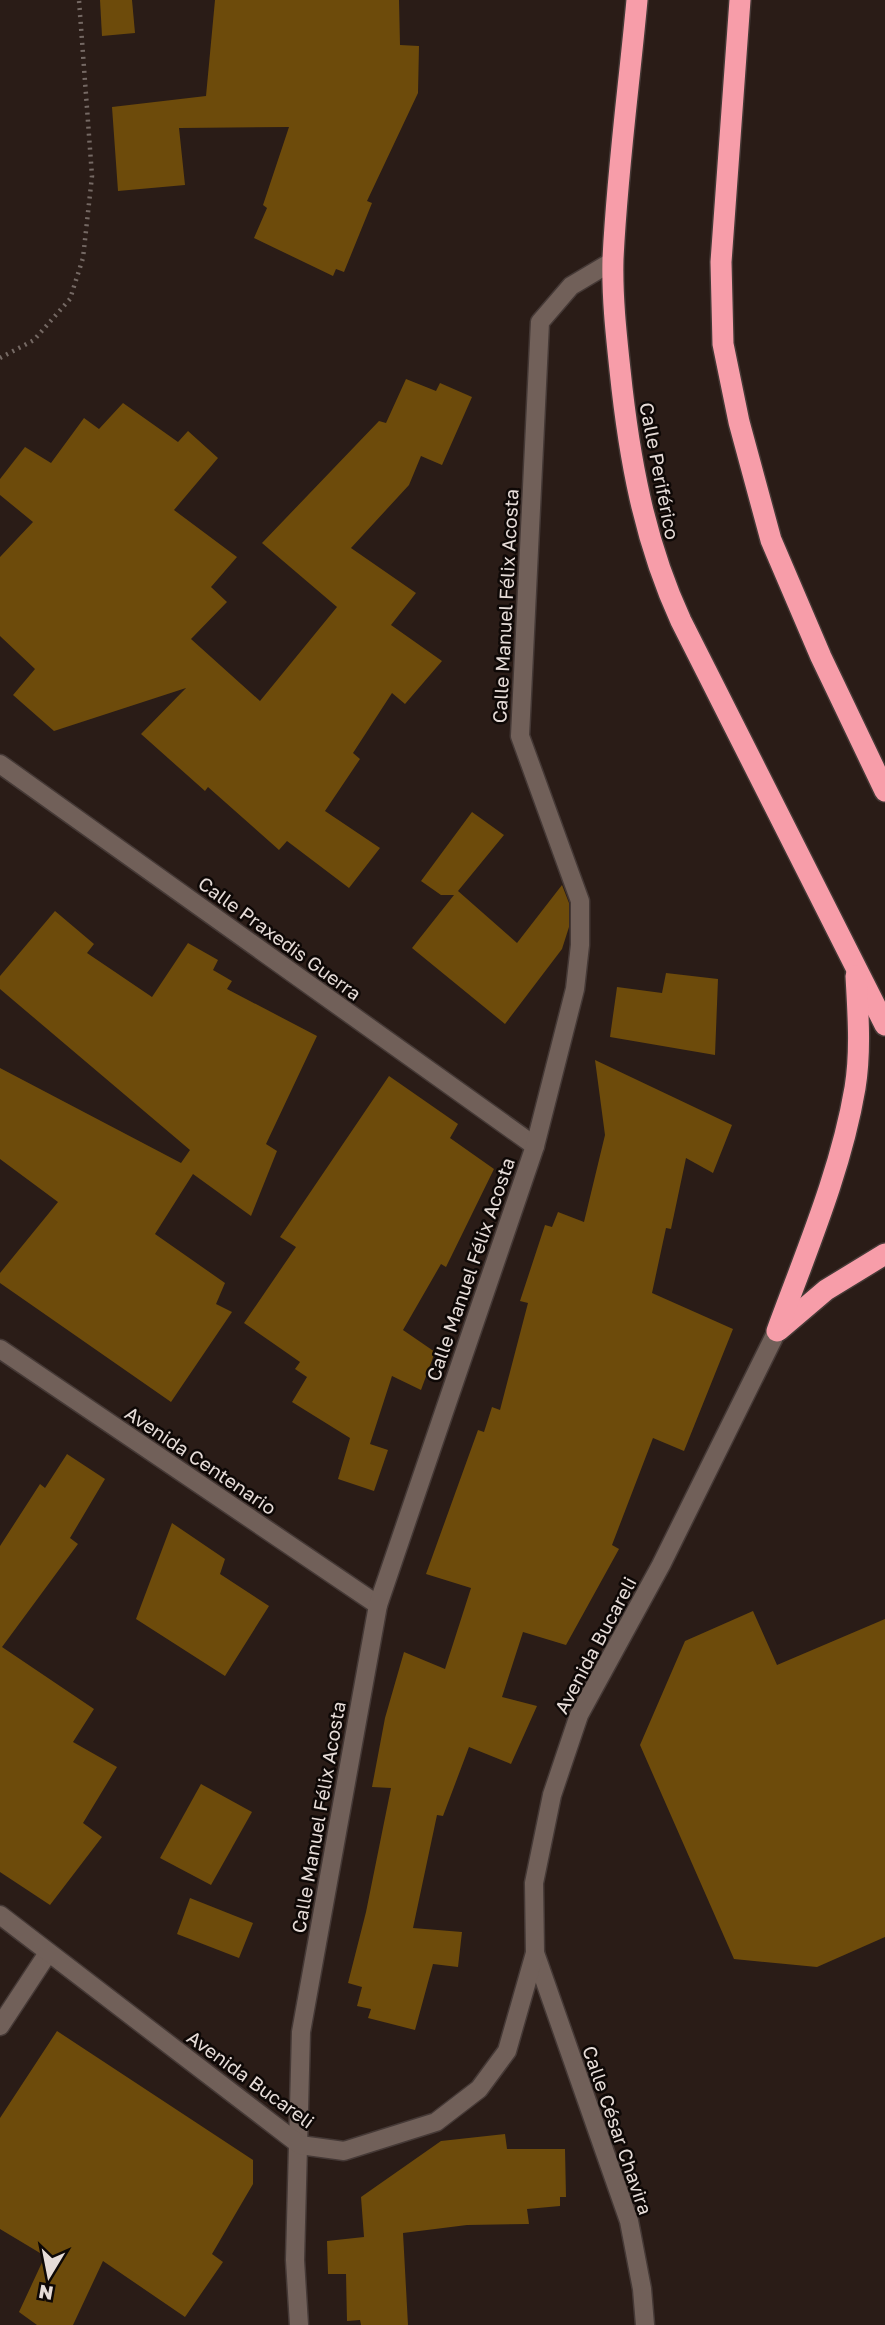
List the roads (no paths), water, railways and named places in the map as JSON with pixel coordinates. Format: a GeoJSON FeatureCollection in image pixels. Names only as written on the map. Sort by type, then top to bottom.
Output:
{"type":"FeatureCollection","features":[{"type":"Feature","properties":{"kind":"highway","name":"Calle Periférico"},"geometry":{"type":"LineString","coordinates":[[637,0],[613,261],[614,319],[624,410],[639,499],[660,577],[885,1025]]}},
{"type":"Feature","properties":{"kind":"highway"},"geometry":{"type":"LineString","coordinates":[[740,0],[721,262],[723,344],[739,422],[771,540],[821,657],[885,791]]}},
{"type":"Feature","properties":{"kind":"highway"},"geometry":{"type":"LineString","coordinates":[[778,1331],[825,1200],[855,1087],[859,1023],[856,967]]}},
{"type":"Feature","properties":{"kind":"highway"},"geometry":{"type":"LineString","coordinates":[[778,1331],[826,1290],[885,1254]]}},
{"type":"Feature","properties":{"kind":"street","name":"Calle Manuel Félix Acosta"},"geometry":{"type":"LineString","coordinates":[[299,2325],[295,2260],[301,2032],[378,1605],[535,1146],[575,989],[580,945],[580,901],[520,736],[540,322],[571,286],[613,261]]}},
{"type":"Feature","properties":{"kind":"street","name":"Calle Praxedis Guerra"},"geometry":{"type":"LineString","coordinates":[[0,764],[535,1146]]}},
{"type":"Feature","properties":{"kind":"street","name":"Avenida Bucareli"},"geometry":{"type":"LineString","coordinates":[[0,1915],[300,2145],[344,2151],[436,2122],[479,2089],[507,2051],[535,1953],[534,1883],[552,1795],[579,1715],[661,1565],[778,1331]]}},
{"type":"Feature","properties":{"kind":"street","name":"Avenida Centenario"},"geometry":{"type":"LineString","coordinates":[[0,1349],[378,1605]]}},
{"type":"Feature","properties":{"kind":"street"},"geometry":{"type":"LineString","coordinates":[[0,2026],[48,1953]]}},
{"type":"Feature","properties":{"kind":"street","name":"Calle César Chavira"},"geometry":{"type":"LineString","coordinates":[[535,1953],[629,2221],[642,2289],[645,2325]]}}]}
